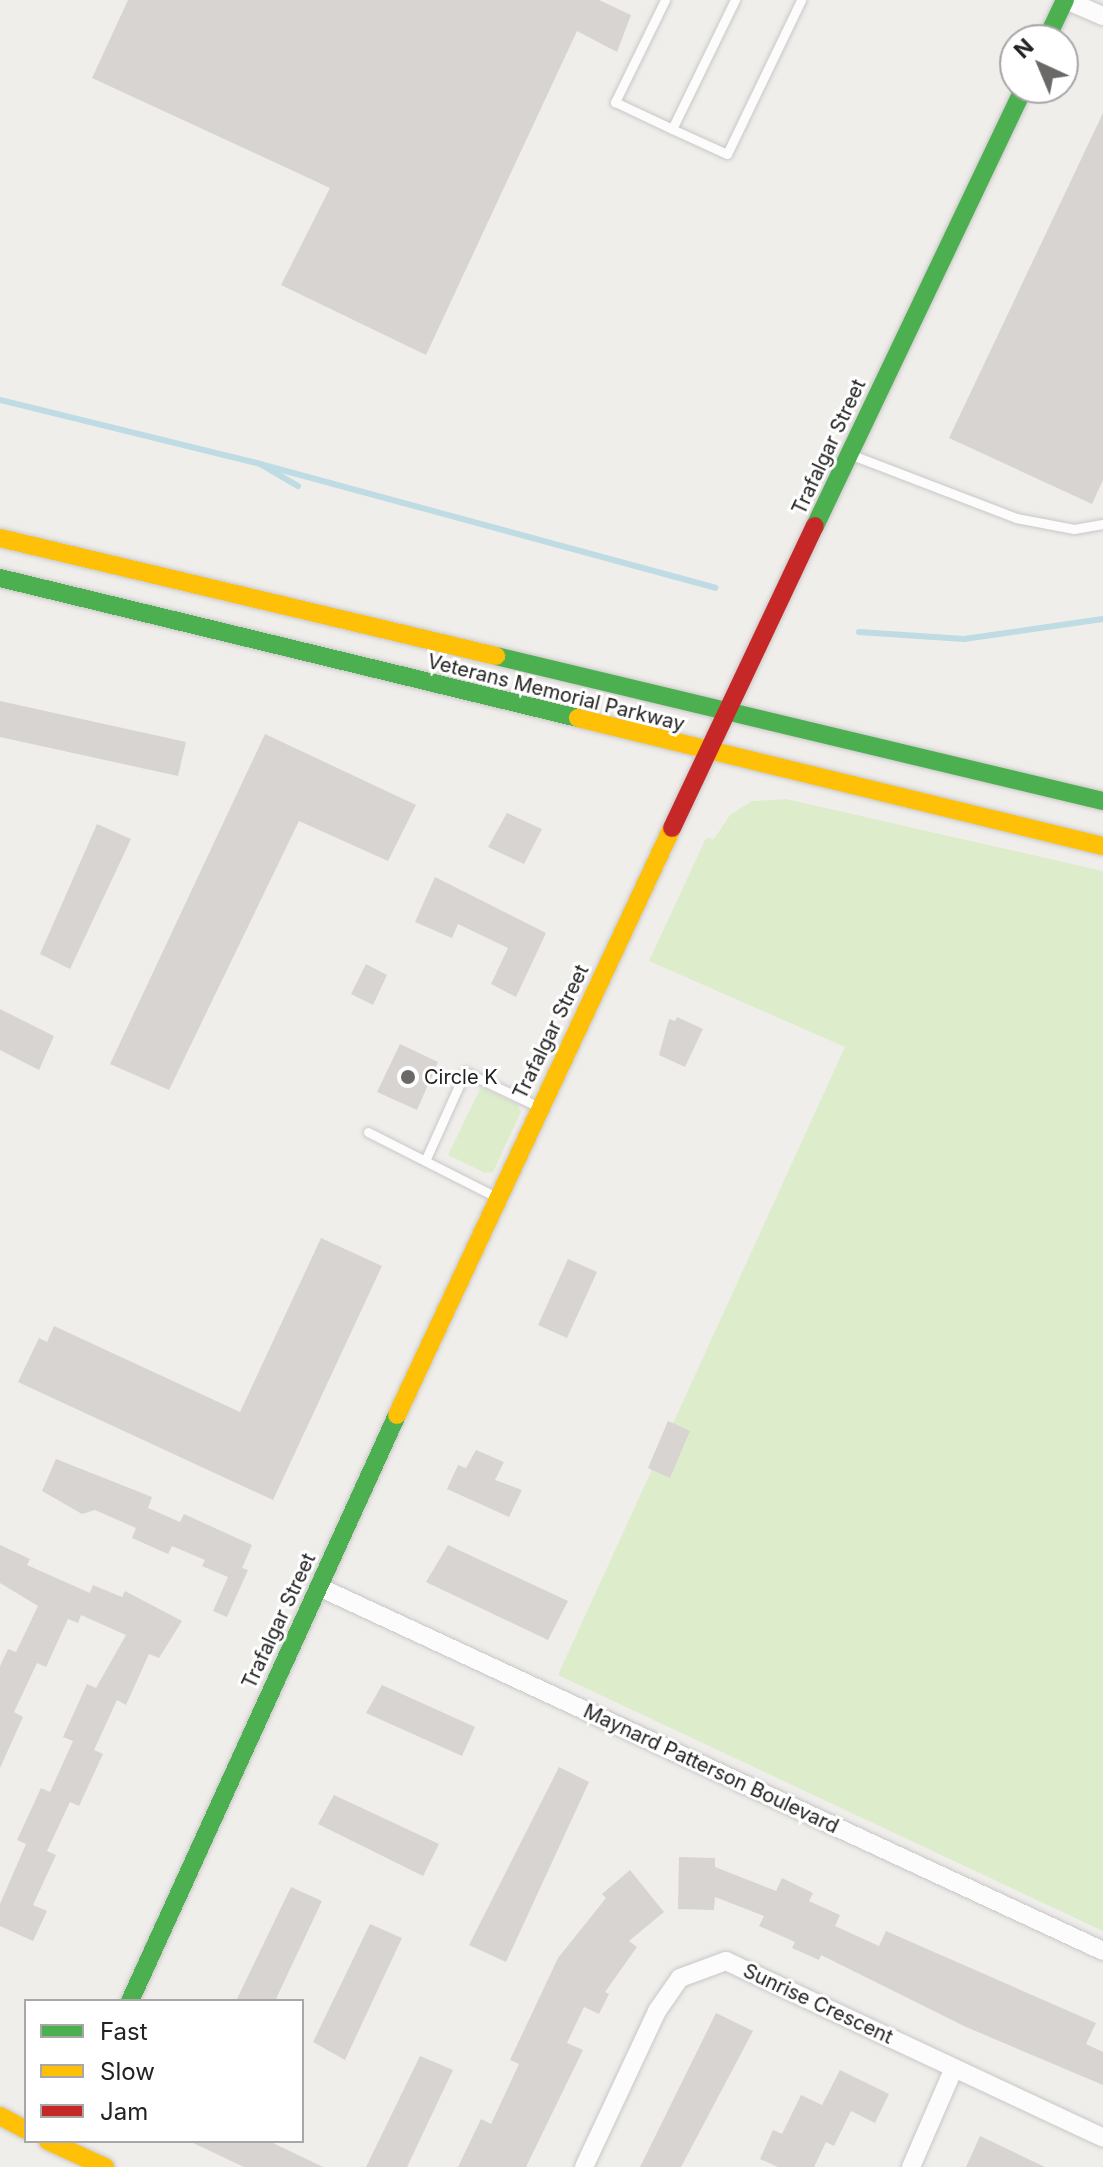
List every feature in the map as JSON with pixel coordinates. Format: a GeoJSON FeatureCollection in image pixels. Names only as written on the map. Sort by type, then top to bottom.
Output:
{"type":"FeatureCollection","features":[{"type":"Feature","properties":{"kind":"main road"},"geometry":{"type":"LineString","coordinates":[[1054,24],[1066,0]]}},
{"type":"Feature","properties":{"kind":"main road","name":"Trafalgar Street"},"geometry":{"type":"LineString","coordinates":[[131,1999],[496,1197],[1016,104]]}},
{"type":"Feature","properties":{"kind":"main road","name":"Veterans Memorial Parkway"},"geometry":{"type":"LineString","coordinates":[[0,538],[1103,801]]}},
{"type":"Feature","properties":{"kind":"main road","name":"Veterans Memorial Parkway"},"geometry":{"type":"LineString","coordinates":[[0,578],[710,753],[1103,846]]}},
{"type":"Feature","properties":{"kind":"main road"},"geometry":{"type":"LineString","coordinates":[[0,2116],[24,2129]]}},
{"type":"Feature","properties":{"kind":"main road"},"geometry":{"type":"LineString","coordinates":[[55,2167],[59,2143],[105,2167]]}},
{"type":"Feature","properties":{"kind":"street"},"geometry":{"type":"LineString","coordinates":[[1066,0],[1103,16]]}},
{"type":"Feature","properties":{"kind":"street","name":"Maynard Patterson Boulevard"},"geometry":{"type":"LineString","coordinates":[[319,1587],[1103,1951]]}},
{"type":"Feature","properties":{"kind":"street","name":"Sunrise Crescent"},"geometry":{"type":"LineString","coordinates":[[584,2167],[657,2011],[680,1978],[726,1961],[1103,2138]]}},
{"type":"Feature","properties":{"kind":"street"},"geometry":{"type":"LineString","coordinates":[[911,2167],[954,2068]]}},
{"type":"Feature","properties":{"kind":"lane"},"geometry":{"type":"LineString","coordinates":[[665,0],[615,102],[727,154],[801,0]]}},
{"type":"Feature","properties":{"kind":"lane"},"geometry":{"type":"LineString","coordinates":[[672,129],[735,0]]}},
{"type":"Feature","properties":{"kind":"lane"},"geometry":{"type":"LineString","coordinates":[[850,455],[1016,518],[1074,529],[1103,524]]}},
{"type":"Feature","properties":{"kind":"lane"},"geometry":{"type":"LineString","coordinates":[[425,1161],[465,1072],[540,1107]]}},
{"type":"Feature","properties":{"kind":"lane"},"geometry":{"type":"LineString","coordinates":[[368,1132],[496,1197]]}},
{"type":"Feature","properties":{"kind":"green space"},"geometry":{"type":"Polygon","coordinates":[[[786,799],[1103,871],[1103,1931],[558,1675],[845,1047],[649,961],[706,838],[714,839],[730,815],[752,801],[786,799]]]}},
{"type":"Feature","properties":{"kind":"green space"},"geometry":{"type":"Polygon","coordinates":[[[481,1087],[517,1104],[521,1112],[493,1172],[485,1173],[448,1155],[481,1087]]]}},
{"type":"Feature","properties":{"kind":"building"},"geometry":{"type":"Polygon","coordinates":[[[128,0],[599,0],[631,15],[617,52],[577,31],[426,355],[281,285],[330,188],[92,78],[128,0]]]}},
{"type":"Feature","properties":{"kind":"building"},"geometry":{"type":"Polygon","coordinates":[[[1103,113],[1103,480],[1092,504],[949,438],[1103,113]]]}},
{"type":"Feature","properties":{"kind":"building"},"geometry":{"type":"Polygon","coordinates":[[[0,701],[186,742],[178,776],[0,737],[0,701]]]}},
{"type":"Feature","properties":{"kind":"building"},"geometry":{"type":"Polygon","coordinates":[[[265,734],[416,805],[388,861],[299,821],[169,1090],[110,1064],[265,734]]]}},
{"type":"Feature","properties":{"kind":"building"},"geometry":{"type":"Polygon","coordinates":[[[507,813],[542,829],[524,864],[488,847],[507,813]]]}},
{"type":"Feature","properties":{"kind":"building"},"geometry":{"type":"Polygon","coordinates":[[[97,824],[131,839],[70,969],[40,954],[97,824]]]}},
{"type":"Feature","properties":{"kind":"building"},"geometry":{"type":"Polygon","coordinates":[[[435,877],[546,933],[516,997],[491,984],[508,948],[458,924],[452,938],[415,922],[435,877]]]}},
{"type":"Feature","properties":{"kind":"building"},"geometry":{"type":"Polygon","coordinates":[[[366,964],[387,975],[373,1005],[351,994],[366,964]]]}},
{"type":"Feature","properties":{"kind":"building"},"geometry":{"type":"Polygon","coordinates":[[[0,1009],[54,1036],[39,1070],[0,1050],[0,1009]]]}},
{"type":"Feature","properties":{"kind":"building"},"geometry":{"type":"Polygon","coordinates":[[[677,1017],[703,1029],[685,1067],[659,1055],[669,1019],[675,1021],[677,1017]]]}},
{"type":"Feature","properties":{"kind":"building","name":"Circle K"},"geometry":{"type":"Polygon","coordinates":[[[400,1044],[438,1062],[417,1110],[377,1092],[400,1044]]]}},
{"type":"Feature","properties":{"kind":"building"},"geometry":{"type":"Polygon","coordinates":[[[321,1238],[382,1266],[273,1500],[18,1382],[39,1338],[47,1342],[54,1326],[240,1412],[321,1238]]]}},
{"type":"Feature","properties":{"kind":"building"},"geometry":{"type":"Polygon","coordinates":[[[568,1259],[597,1272],[567,1338],[538,1325],[568,1259]]]}},
{"type":"Feature","properties":{"kind":"building"},"geometry":{"type":"Polygon","coordinates":[[[668,1421],[690,1431],[670,1478],[648,1468],[668,1421]]]}},
{"type":"Feature","properties":{"kind":"building"},"geometry":{"type":"Polygon","coordinates":[[[476,1450],[504,1462],[495,1480],[522,1490],[509,1517],[447,1489],[458,1465],[466,1468],[476,1450]]]}},
{"type":"Feature","properties":{"kind":"building"},"geometry":{"type":"Polygon","coordinates":[[[56,1459],[152,1497],[148,1508],[180,1522],[184,1514],[252,1545],[242,1568],[248,1570],[227,1617],[213,1611],[228,1577],[202,1566],[205,1560],[172,1546],[168,1554],[132,1538],[136,1528],[95,1510],[82,1514],[42,1491],[56,1459]]]}},
{"type":"Feature","properties":{"kind":"building"},"geometry":{"type":"Polygon","coordinates":[[[0,1545],[30,1559],[27,1565],[90,1593],[93,1585],[122,1597],[125,1591],[182,1621],[159,1658],[149,1654],[126,1705],[117,1700],[94,1750],[103,1754],[79,1806],[70,1802],[47,1851],[56,1855],[33,1905],[47,1911],[33,1941],[0,1926],[0,1904],[26,1844],[17,1840],[41,1788],[50,1792],[73,1741],[63,1737],[87,1684],[96,1688],[126,1635],[81,1615],[78,1623],[68,1619],[46,1667],[37,1663],[14,1712],[23,1717],[0,1768],[0,1666],[8,1649],[16,1652],[38,1606],[0,1583],[0,1545]]]}},
{"type":"Feature","properties":{"kind":"building"},"geometry":{"type":"Polygon","coordinates":[[[448,1545],[568,1601],[548,1640],[426,1582],[448,1545]]]}},
{"type":"Feature","properties":{"kind":"building"},"geometry":{"type":"Polygon","coordinates":[[[382,1685],[475,1727],[462,1756],[366,1713],[382,1685]]]}},
{"type":"Feature","properties":{"kind":"building"},"geometry":{"type":"Polygon","coordinates":[[[559,1767],[589,1782],[506,1962],[469,1945],[559,1767]]]}},
{"type":"Feature","properties":{"kind":"building"},"geometry":{"type":"Polygon","coordinates":[[[334,1795],[439,1844],[423,1876],[318,1824],[334,1795]]]}},
{"type":"Feature","properties":{"kind":"building"},"geometry":{"type":"Polygon","coordinates":[[[679,1857],[715,1858],[715,1867],[776,1891],[782,1878],[813,1893],[809,1901],[840,1915],[835,1926],[879,1946],[886,1931],[1096,2023],[1086,2044],[1103,2052],[1103,2085],[966,2027],[821,1955],[819,1960],[792,1948],[795,1942],[759,1926],[764,1916],[715,1897],[714,1910],[678,1909],[679,1857]]]}},
{"type":"Feature","properties":{"kind":"building"},"geometry":{"type":"Polygon","coordinates":[[[630,1870],[664,1912],[629,1941],[637,1947],[605,1992],[609,1994],[599,2014],[584,2007],[567,2043],[583,2050],[526,2167],[458,2167],[481,2119],[491,2124],[519,2064],[510,2060],[558,1958],[606,1898],[602,1894],[630,1870]]]}},
{"type":"Feature","properties":{"kind":"building"},"geometry":{"type":"Polygon","coordinates":[[[291,1887],[322,1901],[276,1999],[237,1999],[291,1887]]]}},
{"type":"Feature","properties":{"kind":"building"},"geometry":{"type":"Polygon","coordinates":[[[370,1924],[402,1938],[345,2060],[313,2042],[370,1924]]]}},
{"type":"Feature","properties":{"kind":"building"},"geometry":{"type":"Polygon","coordinates":[[[716,2013],[753,2031],[681,2167],[640,2167],[716,2013]]]}},
{"type":"Feature","properties":{"kind":"building"},"geometry":{"type":"Polygon","coordinates":[[[420,2056],[453,2070],[407,2167],[366,2167],[420,2056]]]}},
{"type":"Feature","properties":{"kind":"building"},"geometry":{"type":"Polygon","coordinates":[[[840,2070],[889,2094],[875,2123],[851,2111],[834,2146],[826,2142],[814,2167],[778,2167],[760,2159],[773,2130],[782,2134],[801,2095],[822,2105],[840,2070]]]}},
{"type":"Feature","properties":{"kind":"building"},"geometry":{"type":"Polygon","coordinates":[[[980,2136],[1045,2167],[966,2167],[980,2136]]]}},
{"type":"Feature","properties":{"kind":"building"},"geometry":{"type":"Polygon","coordinates":[[[193,2143],[273,2143],[323,2167],[244,2167],[193,2143]]]}},
{"type":"Feature","properties":{"kind":"waterway"},"geometry":{"type":"LineString","coordinates":[[0,400],[260,464],[298,486]]}},
{"type":"Feature","properties":{"kind":"waterway"},"geometry":{"type":"LineString","coordinates":[[260,464],[715,588]]}},
{"type":"Feature","properties":{"kind":"waterway"},"geometry":{"type":"LineString","coordinates":[[859,632],[964,639],[1103,619]]}},
{"type":"Feature","properties":{"kind":"traffic: fast"},"geometry":{"type":"LineString","coordinates":[[1054,24],[1065,0]]}},
{"type":"Feature","properties":{"kind":"traffic: fast"},"geometry":{"type":"LineString","coordinates":[[815,526],[1016,104]]}},
{"type":"Feature","properties":{"kind":"traffic: fast"},"geometry":{"type":"LineString","coordinates":[[0,578],[578,718]]}},
{"type":"Feature","properties":{"kind":"traffic: fast"},"geometry":{"type":"LineString","coordinates":[[496,656],[1103,801]]}},
{"type":"Feature","properties":{"kind":"traffic: fast"},"geometry":{"type":"LineString","coordinates":[[131,1999],[397,1415]]}},
{"type":"Feature","properties":{"kind":"traffic: slow"},"geometry":{"type":"LineString","coordinates":[[0,538],[496,656]]}},
{"type":"Feature","properties":{"kind":"traffic: slow"},"geometry":{"type":"LineString","coordinates":[[578,718],[1103,846]]}},
{"type":"Feature","properties":{"kind":"traffic: slow"},"geometry":{"type":"LineString","coordinates":[[397,1415],[672,828]]}},
{"type":"Feature","properties":{"kind":"traffic: slow"},"geometry":{"type":"LineString","coordinates":[[0,2116],[24,2129]]}},
{"type":"Feature","properties":{"kind":"traffic: slow"},"geometry":{"type":"LineString","coordinates":[[52,2143],[105,2167]]}},
{"type":"Feature","properties":{"kind":"traffic: jam"},"geometry":{"type":"LineString","coordinates":[[672,828],[815,526]]}},
{"type":"Feature","properties":{"kind":"place","name":"Circle K"},"geometry":{"type":"Point","coordinates":[408,1077]}}]}
